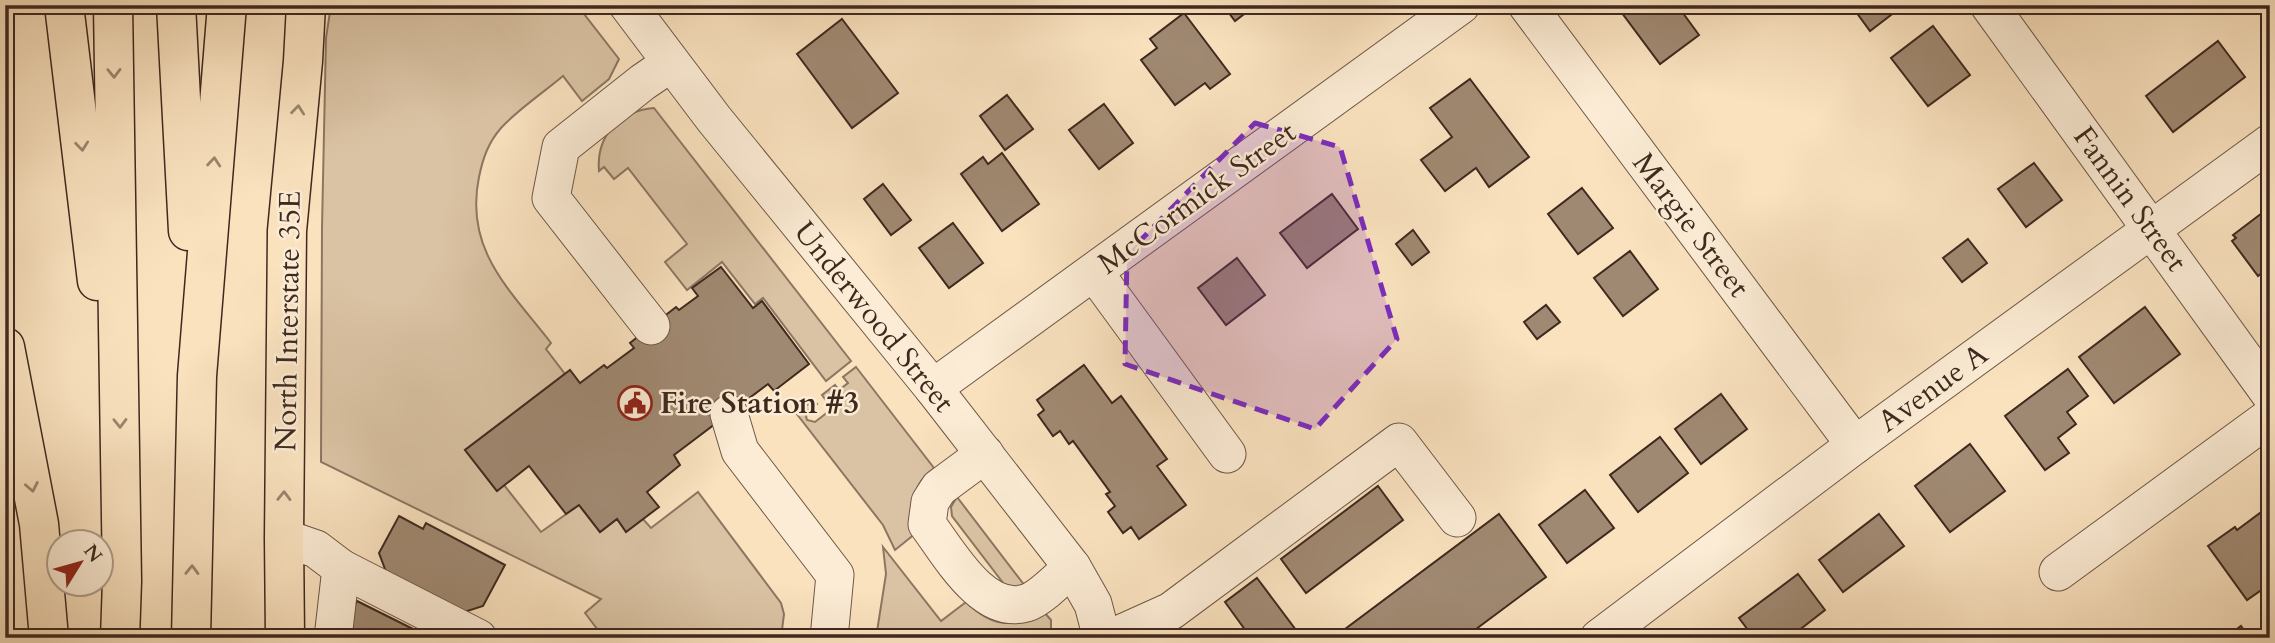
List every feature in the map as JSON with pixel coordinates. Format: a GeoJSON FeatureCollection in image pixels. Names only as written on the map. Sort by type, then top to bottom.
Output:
{"type":"FeatureCollection","features":[{"type":"Feature","properties":{"kind":"main road"},"geometry":{"type":"LineString","coordinates":[[64,5],[94,267],[119,378]]}},
{"type":"Feature","properties":{"kind":"main road"},"geometry":{"type":"LineString","coordinates":[[113,5],[120,638]]}},
{"type":"Feature","properties":{"kind":"main road"},"geometry":{"type":"LineString","coordinates":[[176,5],[197,376]]}},
{"type":"Feature","properties":{"kind":"main road"},"geometry":{"type":"LineString","coordinates":[[191,638],[197,376],[227,5]]}},
{"type":"Feature","properties":{"kind":"main road","name":"North Interstate 35E"},"geometry":{"type":"LineString","coordinates":[[285,638],[287,232],[306,5]]}},
{"type":"Feature","properties":{"kind":"main road"},"geometry":{"type":"LineString","coordinates":[[5,347],[39,524],[49,638]]}},
{"type":"Feature","properties":{"kind":"street","name":"Underwood Street"},"geometry":{"type":"LineString","coordinates":[[628,5],[714,119],[933,388],[1073,567],[1093,604],[1102,638]]}},
{"type":"Feature","properties":{"kind":"street","name":"McCormick Street"},"geometry":{"type":"LineString","coordinates":[[933,388],[1461,5]]}},
{"type":"Feature","properties":{"kind":"street","name":"Margie Street"},"geometry":{"type":"LineString","coordinates":[[1527,5],[1855,445]]}},
{"type":"Feature","properties":{"kind":"street","name":"Fannin Street"},"geometry":{"type":"LineString","coordinates":[[1989,5],[2270,394]]}},
{"type":"Feature","properties":{"kind":"street"},"geometry":{"type":"LineString","coordinates":[[651,326],[551,198],[561,147],[671,62]]}},
{"type":"Feature","properties":{"kind":"street","name":"Avenue A"},"geometry":{"type":"LineString","coordinates":[[1599,638],[1855,445],[2270,143]]}},
{"type":"Feature","properties":{"kind":"street"},"geometry":{"type":"LineString","coordinates":[[1094,272],[1227,454]]}},
{"type":"Feature","properties":{"kind":"street"},"geometry":{"type":"LineString","coordinates":[[2058,572],[2270,417]]}},
{"type":"Feature","properties":{"kind":"street"},"geometry":{"type":"LineString","coordinates":[[717,423],[835,575],[829,638]]}},
{"type":"Feature","properties":{"kind":"street"},"geometry":{"type":"LineString","coordinates":[[1111,638],[1179,625],[1399,442],[1457,518]]}},
{"type":"Feature","properties":{"kind":"street"},"geometry":{"type":"LineString","coordinates":[[985,454],[939,488],[930,502],[928,524],[979,592],[992,600],[1009,605],[1027,603],[1073,567]]}},
{"type":"Feature","properties":{"kind":"street"},"geometry":{"type":"LineString","coordinates":[[284,538],[316,549],[341,568],[478,638]]}},
{"type":"Feature","properties":{"kind":"street"},"geometry":{"type":"LineString","coordinates":[[333,638],[341,568]]}},
{"type":"Feature","properties":{"kind":"highlighted area"},"geometry":{"type":"Polygon","coordinates":[[[1255,123],[1340,147],[1397,339],[1315,429],[1125,364],[1127,254],[1255,123]]]}},
{"type":"Feature","properties":{"kind":"shaded area"},"geometry":{"type":"Polygon","coordinates":[[[331,5],[577,5],[619,59],[609,79],[582,101],[563,76],[507,122],[496,134],[482,163],[476,203],[484,248],[506,286],[551,343],[546,349],[565,374],[465,450],[496,490],[504,485],[541,532],[579,505],[600,532],[617,519],[626,531],[643,519],[651,528],[698,492],[781,603],[784,614],[781,638],[604,638],[585,613],[601,599],[321,462],[326,38],[331,5]]]}},
{"type":"Feature","properties":{"kind":"shaded area"},"geometry":{"type":"Polygon","coordinates":[[[654,108],[851,361],[826,381],[763,298],[755,304],[722,262],[687,290],[665,262],[687,244],[628,168],[614,179],[604,167],[599,171],[602,146],[613,127],[631,114],[654,108]]]}},
{"type":"Feature","properties":{"kind":"shaded area"},"geometry":{"type":"Polygon","coordinates":[[[856,367],[934,468],[920,483],[914,497],[916,533],[895,550],[883,525],[796,413],[814,400],[817,404],[807,411],[806,416],[807,420],[815,422],[842,401],[842,393],[839,392],[825,399],[822,395],[835,385],[839,390],[848,383],[843,377],[856,367]]]}},
{"type":"Feature","properties":{"kind":"shaded area"},"geometry":{"type":"Polygon","coordinates":[[[957,497],[1025,586],[1007,588],[952,516],[951,507],[957,497]]]}},
{"type":"Feature","properties":{"kind":"shaded area"},"geometry":{"type":"Polygon","coordinates":[[[883,547],[941,621],[966,602],[985,616],[1003,623],[1022,621],[1044,612],[1051,620],[1051,634],[1048,638],[876,638],[886,574],[883,547]]]}},
{"type":"Feature","properties":{"kind":"building"},"geometry":{"type":"Polygon","coordinates":[[[1223,5],[1256,5],[1235,21],[1223,5]]]}},
{"type":"Feature","properties":{"kind":"building"},"geometry":{"type":"Polygon","coordinates":[[[1616,5],[1677,5],[1699,35],[1660,64],[1616,5]]]}},
{"type":"Feature","properties":{"kind":"building"},"geometry":{"type":"Polygon","coordinates":[[[1851,5],[1904,5],[1870,31],[1851,5]]]}},
{"type":"Feature","properties":{"kind":"building"},"geometry":{"type":"Polygon","coordinates":[[[1184,13],[1230,74],[1210,89],[1205,83],[1175,105],[1141,60],[1157,48],[1150,39],[1184,13]]]}},
{"type":"Feature","properties":{"kind":"building"},"geometry":{"type":"Polygon","coordinates":[[[842,19],[898,93],[852,128],[797,54],[842,19]]]}},
{"type":"Feature","properties":{"kind":"building"},"geometry":{"type":"Polygon","coordinates":[[[1933,26],[1970,75],[1928,106],[1891,58],[1933,26]]]}},
{"type":"Feature","properties":{"kind":"building"},"geometry":{"type":"Polygon","coordinates":[[[2218,41],[2245,77],[2173,132],[2146,96],[2218,41]]]}},
{"type":"Feature","properties":{"kind":"building"},"geometry":{"type":"Polygon","coordinates":[[[1470,79],[1529,157],[1489,187],[1476,168],[1445,191],[1421,160],[1452,137],[1430,108],[1470,79]]]}},
{"type":"Feature","properties":{"kind":"building"},"geometry":{"type":"Polygon","coordinates":[[[1007,95],[1033,129],[1005,150],[980,116],[1007,95]]]}},
{"type":"Feature","properties":{"kind":"building"},"geometry":{"type":"Polygon","coordinates":[[[1104,104],[1133,143],[1099,169],[1069,130],[1104,104]]]}},
{"type":"Feature","properties":{"kind":"building"},"geometry":{"type":"Polygon","coordinates":[[[1002,153],[1039,204],[1002,231],[961,174],[983,157],[988,164],[1002,153]]]}},
{"type":"Feature","properties":{"kind":"building"},"geometry":{"type":"Polygon","coordinates":[[[2034,163],[2062,200],[2026,227],[1998,189],[2034,163]]]}},
{"type":"Feature","properties":{"kind":"building"},"geometry":{"type":"Polygon","coordinates":[[[883,184],[911,220],[891,235],[864,199],[883,184]]]}},
{"type":"Feature","properties":{"kind":"building"},"geometry":{"type":"Polygon","coordinates":[[[1582,188],[1613,228],[1578,254],[1548,214],[1582,188]]]}},
{"type":"Feature","properties":{"kind":"building"},"geometry":{"type":"Polygon","coordinates":[[[1332,194],[1358,229],[1307,268],[1280,233],[1332,194]]]}},
{"type":"Feature","properties":{"kind":"building"},"geometry":{"type":"Polygon","coordinates":[[[2270,207],[2270,270],[2268,268],[2258,276],[2232,241],[2236,238],[2233,235],[2270,207]]]}},
{"type":"Feature","properties":{"kind":"building"},"geometry":{"type":"Polygon","coordinates":[[[953,223],[983,263],[949,288],[919,248],[953,223]]]}},
{"type":"Feature","properties":{"kind":"building"},"geometry":{"type":"Polygon","coordinates":[[[1413,230],[1429,252],[1412,265],[1396,244],[1413,230]]]}},
{"type":"Feature","properties":{"kind":"building"},"geometry":{"type":"Polygon","coordinates":[[[1968,239],[1987,263],[1962,282],[1943,258],[1968,239]]]}},
{"type":"Feature","properties":{"kind":"building"},"geometry":{"type":"Polygon","coordinates":[[[1630,251],[1658,289],[1623,316],[1594,278],[1630,251]]]}},
{"type":"Feature","properties":{"kind":"building"},"geometry":{"type":"Polygon","coordinates":[[[1237,258],[1265,295],[1226,325],[1198,288],[1237,258]]]}},
{"type":"Feature","properties":{"kind":"building","name":"Fire Station #3"},"geometry":{"type":"Polygon","coordinates":[[[721,267],[753,308],[762,301],[809,364],[774,391],[768,384],[674,455],[680,465],[647,492],[659,507],[626,532],[617,519],[600,532],[579,505],[566,514],[529,466],[497,491],[465,450],[570,370],[580,383],[604,365],[607,368],[634,348],[630,343],[676,307],[679,310],[698,296],[692,288],[721,267]]]}},
{"type":"Feature","properties":{"kind":"building"},"geometry":{"type":"Polygon","coordinates":[[[1546,305],[1560,322],[1537,339],[1524,322],[1546,305]]]}},
{"type":"Feature","properties":{"kind":"building"},"geometry":{"type":"Polygon","coordinates":[[[2145,307],[2180,354],[2114,403],[2079,357],[2145,307]]]}},
{"type":"Feature","properties":{"kind":"building"},"geometry":{"type":"Polygon","coordinates":[[[1084,365],[1112,403],[1121,396],[1167,459],[1157,466],[1186,505],[1139,539],[1131,527],[1123,533],[1108,512],[1115,506],[1106,494],[1110,492],[1073,441],[1069,444],[1060,431],[1053,436],[1038,415],[1044,410],[1037,400],[1084,365]]]}},
{"type":"Feature","properties":{"kind":"building"},"geometry":{"type":"Polygon","coordinates":[[[2068,369],[2088,396],[2067,412],[2076,424],[2058,438],[2069,453],[2045,470],[2005,416],[2068,369]]]}},
{"type":"Feature","properties":{"kind":"building"},"geometry":{"type":"Polygon","coordinates":[[[1721,394],[1747,429],[1701,464],[1675,429],[1721,394]]]}},
{"type":"Feature","properties":{"kind":"building"},"geometry":{"type":"Polygon","coordinates":[[[1660,437],[1688,473],[1638,512],[1610,475],[1660,437]]]}},
{"type":"Feature","properties":{"kind":"building"},"geometry":{"type":"Polygon","coordinates":[[[1970,444],[2005,491],[1950,532],[1915,486],[1970,444]]]}},
{"type":"Feature","properties":{"kind":"building"},"geometry":{"type":"Polygon","coordinates":[[[1378,486],[1403,520],[1306,593],[1281,559],[1378,486]]]}},
{"type":"Feature","properties":{"kind":"building"},"geometry":{"type":"Polygon","coordinates":[[[1585,490],[1614,528],[1567,563],[1539,525],[1585,490]]]}},
{"type":"Feature","properties":{"kind":"building"},"geometry":{"type":"Polygon","coordinates":[[[2260,513],[2270,526],[2270,584],[2247,600],[2208,546],[2260,513]]]}},
{"type":"Feature","properties":{"kind":"building"},"geometry":{"type":"Polygon","coordinates":[[[1499,514],[1546,577],[1464,638],[1333,638],[1499,514]]]}},
{"type":"Feature","properties":{"kind":"building"},"geometry":{"type":"Polygon","coordinates":[[[1879,514],[1904,546],[1843,592],[1819,560],[1879,514]]]}},
{"type":"Feature","properties":{"kind":"building"},"geometry":{"type":"Polygon","coordinates":[[[399,516],[423,529],[426,523],[505,565],[483,606],[452,616],[391,585],[379,553],[399,516]]]}},
{"type":"Feature","properties":{"kind":"building"},"geometry":{"type":"Polygon","coordinates":[[[1798,574],[1825,610],[1789,638],[1754,638],[1739,618],[1798,574]]]}},
{"type":"Feature","properties":{"kind":"building"},"geometry":{"type":"Polygon","coordinates":[[[1257,578],[1302,638],[1251,638],[1225,602],[1257,578]]]}},
{"type":"Feature","properties":{"kind":"building"},"geometry":{"type":"Polygon","coordinates":[[[357,601],[431,638],[339,638],[357,601]]]}},
{"type":"Feature","properties":{"kind":"building"},"geometry":{"type":"Polygon","coordinates":[[[2241,626],[2250,638],[2225,638],[2241,626]]]}},
{"type":"Feature","properties":{"kind":"place","name":"Fire Station #3"},"geometry":{"type":"Point","coordinates":[635,403]}}]}
